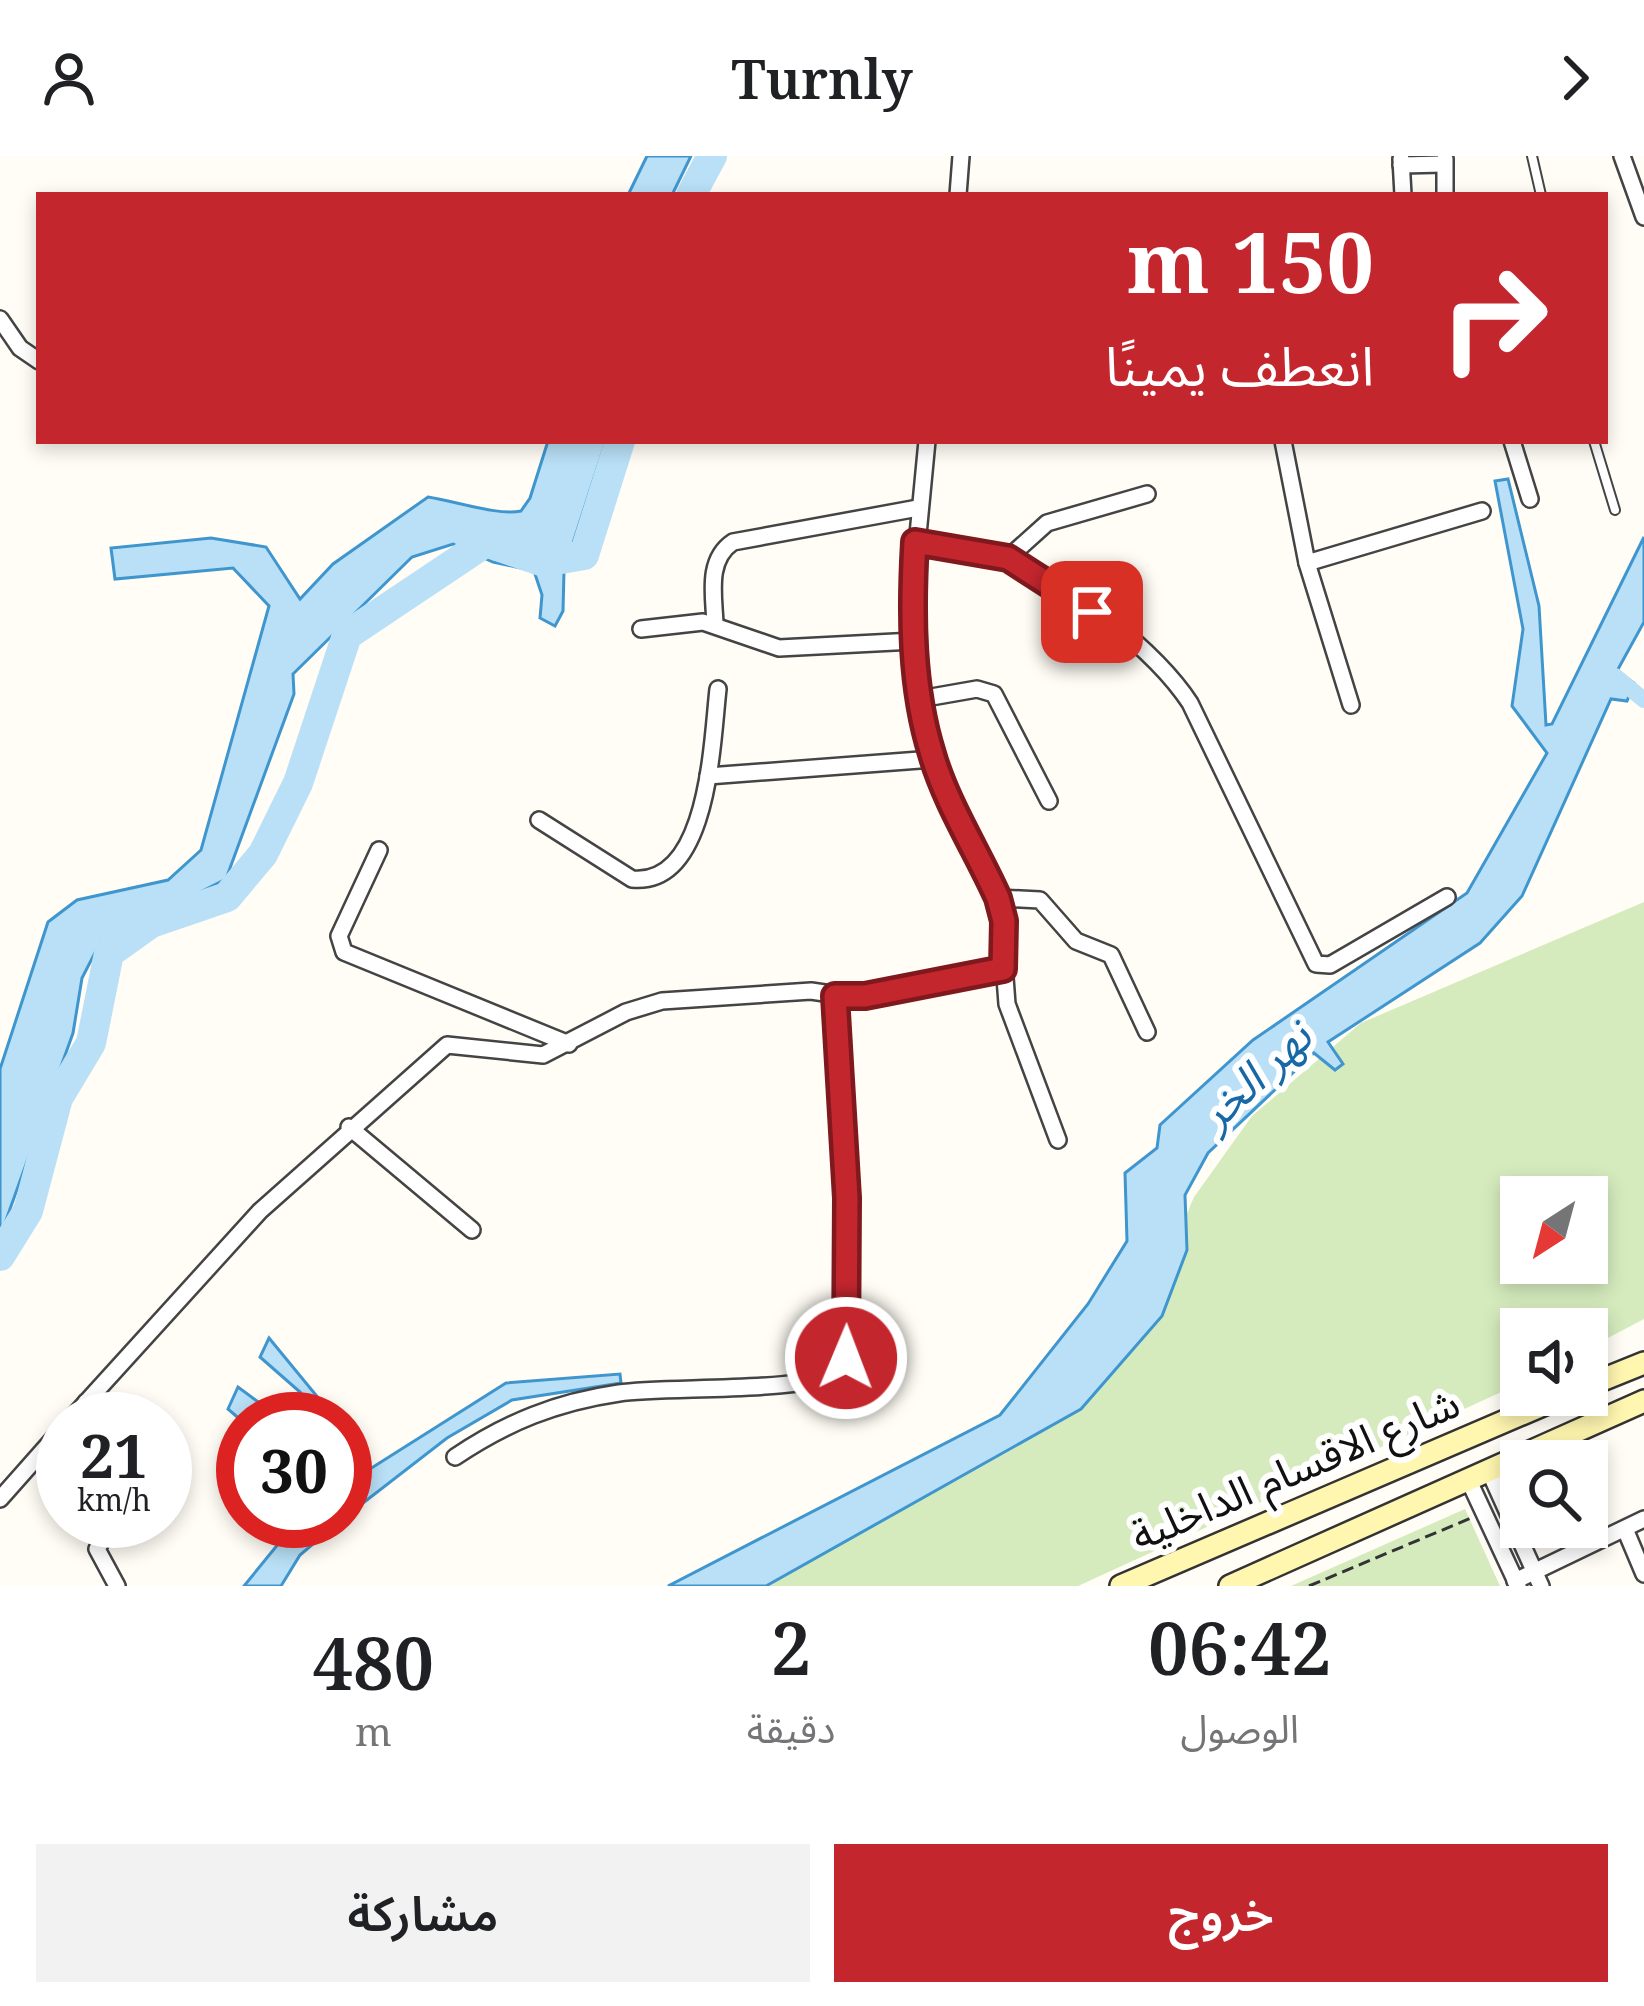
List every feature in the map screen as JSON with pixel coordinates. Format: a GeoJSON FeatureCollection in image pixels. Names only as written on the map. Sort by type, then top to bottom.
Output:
{"type":"FeatureCollection","features":[{"type":"Feature","properties":{"kind":"street"},"geometry":{"type":"LineString","coordinates":[[958,192],[961,156]]}},
{"type":"Feature","properties":{"kind":"street"},"geometry":{"type":"LineString","coordinates":[[1622,156],[1644,217]]}},
{"type":"Feature","properties":{"kind":"street"},"geometry":{"type":"LineString","coordinates":[[1403,192],[1401,160],[1445,160],[1445,192]]}},
{"type":"Feature","properties":{"kind":"street"},"geometry":{"type":"LineString","coordinates":[[0,319],[20,347],[36,359]]}},
{"type":"Feature","properties":{"kind":"street"},"geometry":{"type":"LineString","coordinates":[[927,444],[915,542],[914,640],[920,699],[933,759],[998,898],[1013,1026],[1058,1140]]}},
{"type":"Feature","properties":{"kind":"street"},"geometry":{"type":"LineString","coordinates":[[1284,444],[1307,562],[1351,705]]}},
{"type":"Feature","properties":{"kind":"street"},"geometry":{"type":"LineString","coordinates":[[1513,444],[1530,499]]}},
{"type":"Feature","properties":{"kind":"street"},"geometry":{"type":"LineString","coordinates":[[1008,558],[1062,516],[1147,494]]}},
{"type":"Feature","properties":{"kind":"street"},"geometry":{"type":"LineString","coordinates":[[715,624],[717,558],[733,542],[918,508]]}},
{"type":"Feature","properties":{"kind":"street"},"geometry":{"type":"LineString","coordinates":[[1307,562],[1482,511]]}},
{"type":"Feature","properties":{"kind":"street"},"geometry":{"type":"LineString","coordinates":[[915,542],[1008,558],[1062,590],[1153,657],[1180,688],[1316,964],[1330,965],[1447,897]]}},
{"type":"Feature","properties":{"kind":"street"},"geometry":{"type":"LineString","coordinates":[[641,629],[688,622],[715,624],[779,648],[914,640]]}},
{"type":"Feature","properties":{"kind":"street"},"geometry":{"type":"LineString","coordinates":[[539,820],[615,870],[650,881],[665,874],[687,845],[708,776],[718,689]]}},
{"type":"Feature","properties":{"kind":"street"},"geometry":{"type":"LineString","coordinates":[[920,699],[977,689],[994,694],[1049,801]]}},
{"type":"Feature","properties":{"kind":"street"},"geometry":{"type":"LineString","coordinates":[[708,776],[933,759]]}},
{"type":"Feature","properties":{"kind":"street"},"geometry":{"type":"LineString","coordinates":[[379,850],[339,936],[344,952],[569,1044]]}},
{"type":"Feature","properties":{"kind":"street"},"geometry":{"type":"LineString","coordinates":[[998,898],[1040,900],[1076,941],[1111,955],[1147,1032]]}},
{"type":"Feature","properties":{"kind":"street"},"geometry":{"type":"LineString","coordinates":[[95,1392],[260,1211],[349,1127],[447,1045],[543,1055],[626,1012],[662,1001],[812,991],[865,996],[1003,969]]}},
{"type":"Feature","properties":{"kind":"street"},"geometry":{"type":"LineString","coordinates":[[455,1457],[519,1418],[564,1403],[686,1386],[815,1382],[840,1371],[847,1345],[847,1198],[835,996]]}},
{"type":"Feature","properties":{"kind":"street"},"geometry":{"type":"LineString","coordinates":[[349,1127],[472,1230]]}},
{"type":"Feature","properties":{"kind":"street"},"geometry":{"type":"LineString","coordinates":[[1608,1378],[1644,1363]]}},
{"type":"Feature","properties":{"kind":"street","name":"شارع الاقسام الداخلية"},"geometry":{"type":"LineString","coordinates":[[1230,1586],[1644,1401]]}},
{"type":"Feature","properties":{"kind":"street","name":"شارع الاقسام الداخلية"},"geometry":{"type":"LineString","coordinates":[[1121,1586],[1517,1416]]}},
{"type":"Feature","properties":{"kind":"street"},"geometry":{"type":"LineString","coordinates":[[0,1499],[36,1458]]}},
{"type":"Feature","properties":{"kind":"street"},"geometry":{"type":"LineString","coordinates":[[1479,1476],[1484,1513],[1516,1584],[1538,1579],[1644,1519]]}},
{"type":"Feature","properties":{"kind":"street"},"geometry":{"type":"LineString","coordinates":[[1479,1476],[1538,1579]]}},
{"type":"Feature","properties":{"kind":"street"},"geometry":{"type":"LineString","coordinates":[[1624,1528],[1644,1574]]}},
{"type":"Feature","properties":{"kind":"street"},"geometry":{"type":"LineString","coordinates":[[98,1548],[117,1586]]}},
{"type":"Feature","properties":{"kind":"lane"},"geometry":{"type":"LineString","coordinates":[[1532,156],[1540,192]]}},
{"type":"Feature","properties":{"kind":"lane"},"geometry":{"type":"LineString","coordinates":[[1595,444],[1615,510]]}},
{"type":"Feature","properties":{"kind":"path"},"geometry":{"type":"LineString","coordinates":[[1310,1586],[1484,1513]]}},
{"type":"Feature","properties":{"kind":"green space"},"geometry":{"type":"Polygon","coordinates":[[[1644,902],[1644,1319],[1608,1338],[1608,1308],[1500,1308],[1500,1393],[1078,1586],[769,1586],[1131,1344],[1194,1197],[1252,1116],[1361,1023],[1644,902]]]}},
{"type":"Feature","properties":{"kind":"green space"},"geometry":{"type":"Polygon","coordinates":[[[1465,1509],[1500,1586],[1291,1586],[1465,1509]]]}},
{"type":"Feature","properties":{"kind":"water"},"geometry":{"type":"Polygon","coordinates":[[[647,156],[691,156],[673,192],[629,192],[647,156]]]}},
{"type":"Feature","properties":{"kind":"water"},"geometry":{"type":"Polygon","coordinates":[[[547,444],[605,444],[564,571],[563,611],[555,626],[540,618],[542,595],[534,571],[493,562],[453,544],[412,557],[293,674],[294,694],[226,879],[100,943],[82,978],[73,1033],[0,1237],[0,1069],[48,922],[77,900],[168,880],[201,850],[269,606],[233,568],[115,579],[111,548],[211,538],[266,547],[300,599],[333,564],[428,497],[512,512],[521,511],[530,498],[547,444]]]}},
{"type":"Feature","properties":{"kind":"water","name":"نهر الخر"},"geometry":{"type":"Polygon","coordinates":[[[1508,479],[1539,606],[1546,725],[1552,724],[1644,537],[1644,622],[1617,671],[1634,683],[1627,701],[1611,699],[1522,896],[1480,943],[1328,1042],[1343,1064],[1335,1070],[1314,1053],[1208,1153],[1185,1195],[1187,1250],[1162,1316],[1081,1409],[766,1586],[668,1586],[1000,1415],[1088,1304],[1127,1241],[1125,1173],[1157,1148],[1160,1125],[1253,1040],[1467,893],[1547,753],[1512,706],[1523,629],[1495,481],[1508,479]]]}},
{"type":"Feature","properties":{"kind":"water"},"geometry":{"type":"Polygon","coordinates":[[[269,1338],[313,1392],[300,1392],[260,1357],[269,1338]]]}},
{"type":"Feature","properties":{"kind":"water"},"geometry":{"type":"Polygon","coordinates":[[[620,1374],[621,1383],[512,1400],[447,1438],[372,1496],[372,1468],[506,1383],[620,1374]]]}},
{"type":"Feature","properties":{"kind":"water"},"geometry":{"type":"Polygon","coordinates":[[[275,1548],[308,1548],[281,1586],[244,1586],[275,1548]]]}},
{"type":"Feature","properties":{"kind":"waterway"},"geometry":{"type":"LineString","coordinates":[[693,192],[712,156]]}},
{"type":"Feature","properties":{"kind":"waterway"},"geometry":{"type":"LineString","coordinates":[[0,1256],[28,1211],[58,1098],[91,1043],[109,953],[151,923],[227,897],[263,854],[298,783],[347,635],[486,542],[544,562],[584,555],[619,444]]}},
{"type":"Feature","properties":{"kind":"waterway"},"geometry":{"type":"LineString","coordinates":[[1615,676],[1644,700]]}},
{"type":"Feature","properties":{"kind":"route"},"geometry":{"type":"LineString","coordinates":[[846,1358],[847,1198],[835,996],[865,996],[1003,969],[1004,921],[998,898],[933,759],[924,725],[914,640],[915,542],[1008,558],[1092,612]]}}]}
